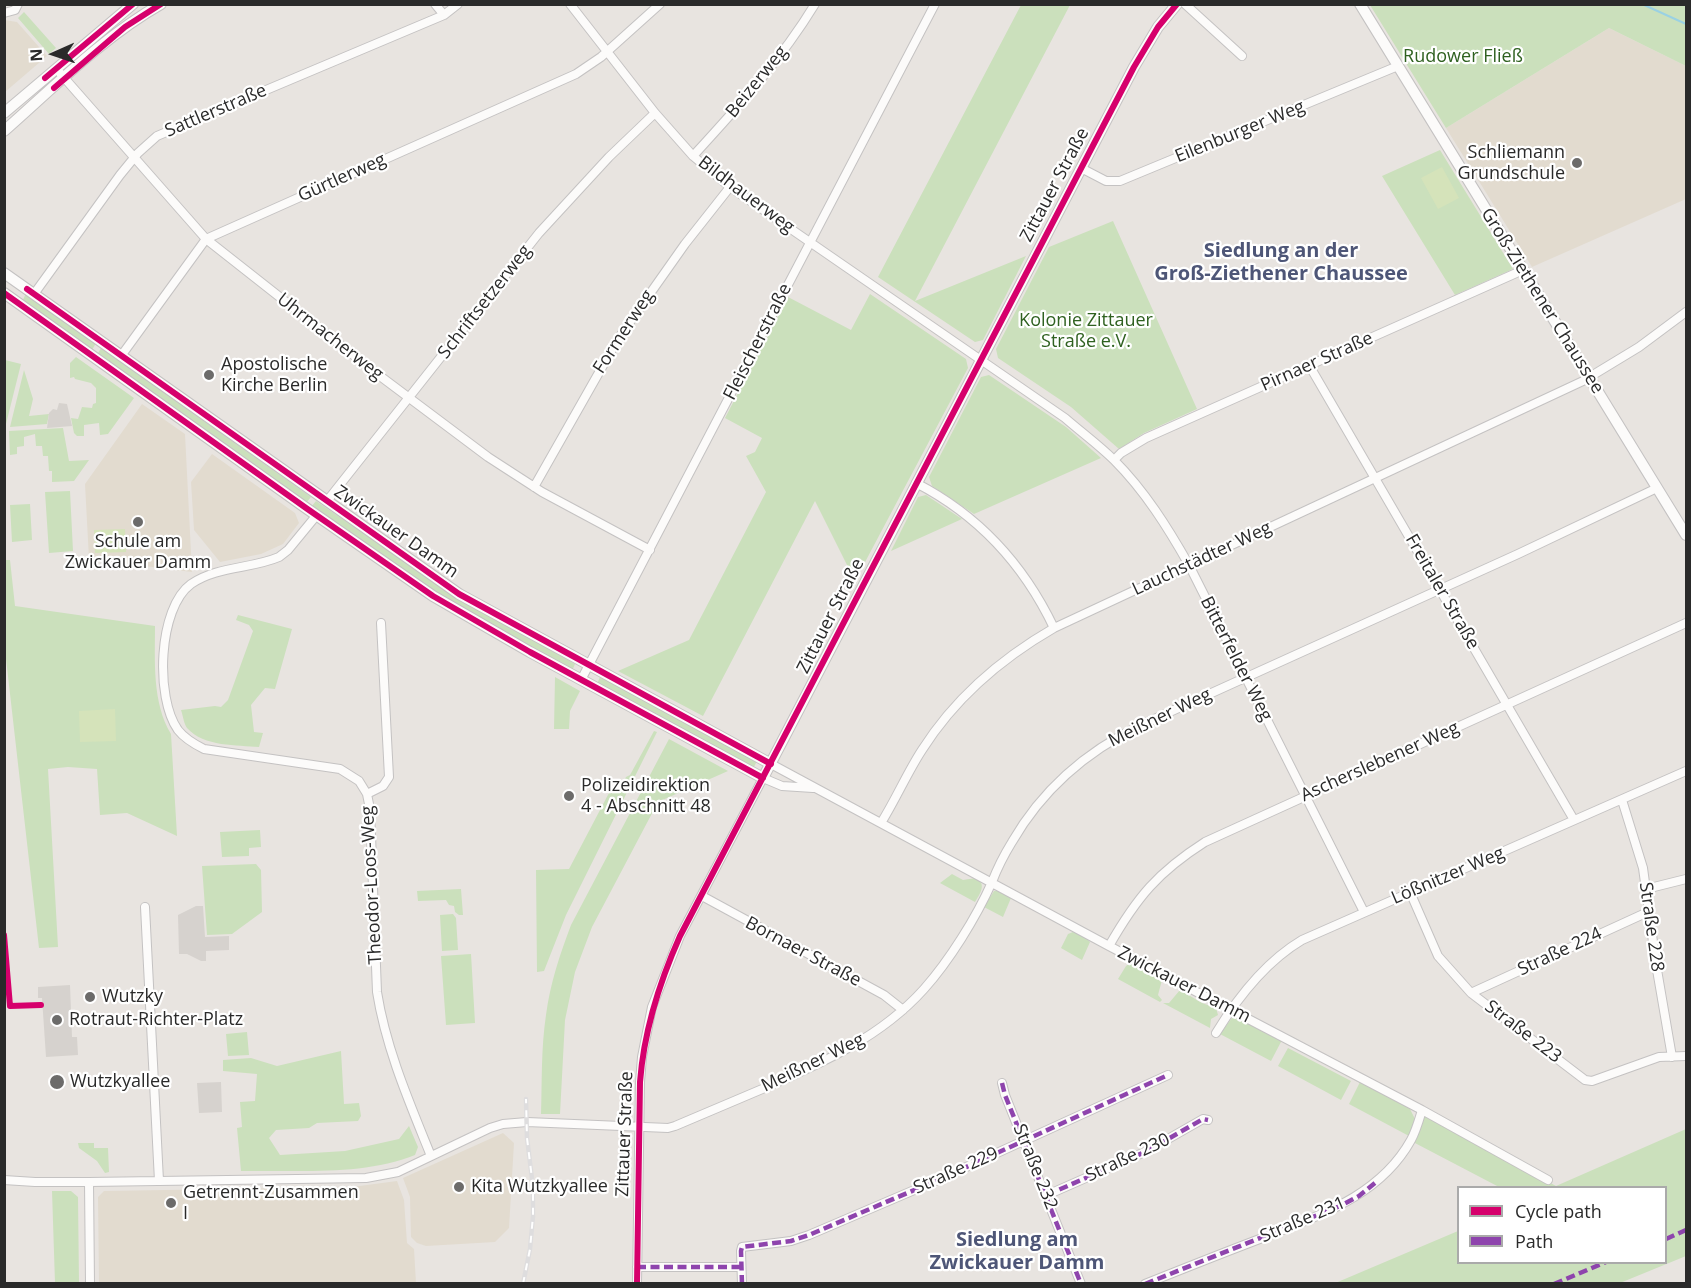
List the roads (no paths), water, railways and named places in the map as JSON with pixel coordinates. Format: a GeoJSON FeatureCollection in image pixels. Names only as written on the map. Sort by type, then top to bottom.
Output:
{"type":"FeatureCollection","features":[{"type":"Feature","properties":{"kind":"street"},"geometry":{"type":"LineString","coordinates":[[4,113],[133,4]]}},
{"type":"Feature","properties":{"kind":"street"},"geometry":{"type":"LineString","coordinates":[[4,131],[125,27],[161,4]]}},
{"type":"Feature","properties":{"kind":"street"},"geometry":{"type":"LineString","coordinates":[[435,4],[444,15]]}},
{"type":"Feature","properties":{"kind":"street","name":"Sattlerstraße"},"geometry":{"type":"LineString","coordinates":[[34,294],[134,158],[149,142],[166,132],[444,15],[458,4]]}},
{"type":"Feature","properties":{"kind":"street","name":"Bildhauerweg"},"geometry":{"type":"LineString","coordinates":[[570,4],[655,113],[693,156],[730,188],[900,304]]}},
{"type":"Feature","properties":{"kind":"street","name":"Gürtlerweg"},"geometry":{"type":"LineString","coordinates":[[206,239],[576,74],[607,53],[660,4]]}},
{"type":"Feature","properties":{"kind":"street","name":"Beizerweg"},"geometry":{"type":"LineString","coordinates":[[693,156],[759,82],[795,36],[815,4]]}},
{"type":"Feature","properties":{"kind":"street","name":"Fleischerstraße"},"geometry":{"type":"LineString","coordinates":[[581,680],[935,4]]}},
{"type":"Feature","properties":{"kind":"street","name":"Zittauer Straße"},"geometry":{"type":"LineString","coordinates":[[637,1282],[642,1057],[652,1007],[668,962],[1144,48],[1177,4]]}},
{"type":"Feature","properties":{"kind":"street"},"geometry":{"type":"LineString","coordinates":[[1185,4],[1242,56]]}},
{"type":"Feature","properties":{"kind":"street","name":"Groß-Ziethener Chaussee"},"geometry":{"type":"LineString","coordinates":[[1360,4],[1686,535]]}},
{"type":"Feature","properties":{"kind":"street"},"geometry":{"type":"LineString","coordinates":[[4,13],[12,12],[18,5]]}},
{"type":"Feature","properties":{"kind":"street","name":"Eilenburger Weg"},"geometry":{"type":"LineString","coordinates":[[1081,168],[1106,181],[1120,181],[1398,66]]}},
{"type":"Feature","properties":{"kind":"street","name":"Uhrmacherweg"},"geometry":{"type":"LineString","coordinates":[[57,68],[206,239],[454,433],[534,487],[650,550]]}},
{"type":"Feature","properties":{"kind":"street","name":"Schriftsetzerweg"},"geometry":{"type":"LineString","coordinates":[[327,501],[539,233],[578,189],[655,113]]}},
{"type":"Feature","properties":{"kind":"street","name":"Formerweg"},"geometry":{"type":"LineString","coordinates":[[534,487],[622,333],[685,244],[730,188]]}},
{"type":"Feature","properties":{"kind":"street"},"geometry":{"type":"LineString","coordinates":[[122,356],[206,239]]}},
{"type":"Feature","properties":{"kind":"street","name":"Pirnaer Straße"},"geometry":{"type":"LineString","coordinates":[[1114,460],[1121,453],[1146,438],[1523,270]]}},
{"type":"Feature","properties":{"kind":"street","name":"Zwickauer Damm"},"geometry":{"type":"LineString","coordinates":[[4,273],[459,594],[1109,946],[1422,1110],[1548,1180]]}},
{"type":"Feature","properties":{"kind":"street","name":"Zwickauer Damm"},"geometry":{"type":"LineString","coordinates":[[4,293],[316,516],[433,596],[581,680],[763,778],[782,786],[819,789]]}},
{"type":"Feature","properties":{"kind":"street","name":"Bitterfelder Weg"},"geometry":{"type":"LineString","coordinates":[[900,304],[1065,418],[1114,460],[1155,510],[1189,565],[1364,912]]}},
{"type":"Feature","properties":{"kind":"street","name":"Lauchstädter Weg"},"geometry":{"type":"LineString","coordinates":[[881,823],[922,750],[949,714],[995,668],[1027,644],[1054,628],[1376,479],[1589,377],[1639,347],[1686,312]]}},
{"type":"Feature","properties":{"kind":"street","name":"Freitaler Straße"},"geometry":{"type":"LineString","coordinates":[[1309,365],[1574,820]]}},
{"type":"Feature","properties":{"kind":"street"},"geometry":{"type":"LineString","coordinates":[[916,483],[956,506],[1003,549],[1023,574],[1054,628]]}},
{"type":"Feature","properties":{"kind":"street","name":"Meißner Weg"},"geometry":{"type":"LineString","coordinates":[[640,1125],[668,1128],[675,1126],[818,1065],[883,1028],[943,967],[992,882],[1011,842],[1035,807],[1077,765],[1098,749],[1125,733],[1657,488]]}},
{"type":"Feature","properties":{"kind":"street","name":"Theodor-Loos-Weg"},"geometry":{"type":"LineString","coordinates":[[316,516],[288,550],[279,557],[208,575],[191,584],[181,594],[175,602],[165,637],[164,674],[167,698],[173,722],[178,730],[198,746],[213,752],[340,769],[359,781],[367,794],[371,818],[377,992],[389,1045],[431,1156]]}},
{"type":"Feature","properties":{"kind":"street"},"geometry":{"type":"LineString","coordinates":[[367,794],[383,786],[389,777],[381,623]]}},
{"type":"Feature","properties":{"kind":"street","name":"Ascherslebener Weg"},"geometry":{"type":"LineString","coordinates":[[1109,946],[1138,898],[1181,857],[1205,842],[1686,623]]}},
{"type":"Feature","properties":{"kind":"street","name":"Lößnitzer Weg"},"geometry":{"type":"LineString","coordinates":[[1230,1010],[1258,976],[1292,946],[1364,912],[1686,771]]}},
{"type":"Feature","properties":{"kind":"street","name":"Straße 228"},"geometry":{"type":"LineString","coordinates":[[1622,800],[1643,868],[1672,1057]]}},
{"type":"Feature","properties":{"kind":"street"},"geometry":{"type":"LineString","coordinates":[[1646,889],[1686,879]]}},
{"type":"Feature","properties":{"kind":"street","name":"Straße 223"},"geometry":{"type":"LineString","coordinates":[[1410,892],[1438,956],[1471,993],[1585,1080],[1592,1081],[1659,1058],[1686,1056]]}},
{"type":"Feature","properties":{"kind":"street","name":"Bornaer Straße"},"geometry":{"type":"LineString","coordinates":[[702,896],[884,995],[903,1010]]}},
{"type":"Feature","properties":{"kind":"street"},"geometry":{"type":"LineString","coordinates":[[145,907],[159,1181]]}},
{"type":"Feature","properties":{"kind":"street","name":"Straße 224"},"geometry":{"type":"LineString","coordinates":[[1471,993],[1650,911]]}},
{"type":"Feature","properties":{"kind":"street"},"geometry":{"type":"LineString","coordinates":[[1216,1033],[1230,1010]]}},
{"type":"Feature","properties":{"kind":"street","name":"Straße 229"},"geometry":{"type":"LineString","coordinates":[[741,1267],[742,1247],[791,1241],[809,1235],[1168,1076]]}},
{"type":"Feature","properties":{"kind":"street","name":"Straße 232"},"geometry":{"type":"LineString","coordinates":[[1002,1083],[1081,1284]]}},
{"type":"Feature","properties":{"kind":"street","name":"Straße 231"},"geometry":{"type":"LineString","coordinates":[[1144,1284],[1315,1217],[1359,1196],[1386,1172],[1407,1146],[1412,1139],[1422,1110]]}},
{"type":"Feature","properties":{"kind":"street","name":"Straße 230"},"geometry":{"type":"LineString","coordinates":[[1047,1195],[1147,1151],[1203,1119],[1208,1120]]}},
{"type":"Feature","properties":{"kind":"street"},"geometry":{"type":"LineString","coordinates":[[4,1180],[89,1182],[366,1178],[398,1172],[490,1128],[508,1123],[640,1125]]}},
{"type":"Feature","properties":{"kind":"street"},"geometry":{"type":"LineString","coordinates":[[89,1182],[90,1284]]}},
{"type":"Feature","properties":{"kind":"street"},"geometry":{"type":"LineString","coordinates":[[637,1267],[741,1267],[742,1284]]}},
{"type":"Feature","properties":{"kind":"waterway","name":"Rudower Fließ"},"geometry":{"type":"LineString","coordinates":[[1642,4],[1686,24]]}},
{"type":"Feature","properties":{"kind":"railway"},"geometry":{"type":"LineString","coordinates":[[523,1284],[530,1249],[533,1216],[526,1099]]}},
{"type":"Feature","properties":{"kind":"place","name":"Schliemann Grundschule"},"geometry":{"type":"Point","coordinates":[1577,163]}},
{"type":"Feature","properties":{"kind":"place","name":"Apostolische Kirche Berlin"},"geometry":{"type":"Point","coordinates":[209,375]}},
{"type":"Feature","properties":{"kind":"place","name":"Schule am Zwickauer Damm"},"geometry":{"type":"Point","coordinates":[138,522]}},
{"type":"Feature","properties":{"kind":"place","name":"Polizeidirektion 4 - Abschnitt 48"},"geometry":{"type":"Point","coordinates":[569,796]}},
{"type":"Feature","properties":{"kind":"place","name":"Wutzky"},"geometry":{"type":"Point","coordinates":[90,997]}},
{"type":"Feature","properties":{"kind":"place","name":"Rotraut-Richter-Platz"},"geometry":{"type":"Point","coordinates":[57,1020]}},
{"type":"Feature","properties":{"kind":"place","name":"Wutzkyallee"},"geometry":{"type":"Point","coordinates":[57,1082]}},
{"type":"Feature","properties":{"kind":"place","name":"Kita Wutzkyallee"},"geometry":{"type":"Point","coordinates":[459,1187]}},
{"type":"Feature","properties":{"kind":"place","name":"Getrennt-Zusammen I"},"geometry":{"type":"Point","coordinates":[171,1203]}},
{"type":"Feature","properties":{"kind":"district","name":"Siedlung an der Groß-Ziethener Chaussee"},"geometry":{"type":"Point","coordinates":[1281,262]}},
{"type":"Feature","properties":{"kind":"district","name":"Siedlung am Zwickauer Damm"},"geometry":{"type":"Point","coordinates":[1017,1252]}},
{"type":"Feature","properties":{"kind":"park label","name":"Kolonie Zittauer Straße e.V."},"geometry":{"type":"Point","coordinates":[1086,331]}}]}
